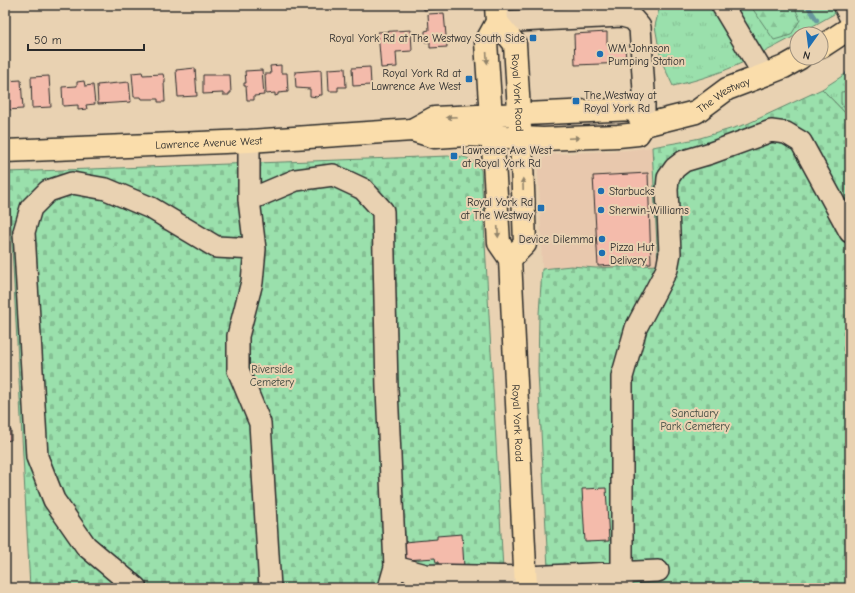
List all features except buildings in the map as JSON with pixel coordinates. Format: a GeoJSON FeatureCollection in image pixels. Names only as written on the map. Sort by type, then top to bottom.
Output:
{"type":"FeatureCollection","features":[{"type":"Feature","properties":{"kind":"main road","name":"Royal York Road"},"geometry":{"type":"LineString","coordinates":[[496,13],[514,44],[521,138],[524,244],[510,259],[526,583]]}},
{"type":"Feature","properties":{"kind":"main road"},"geometry":{"type":"LineString","coordinates":[[496,13],[486,42],[493,137],[498,243],[510,259]]}},
{"type":"Feature","properties":{"kind":"main road"},"geometry":{"type":"LineString","coordinates":[[829,42],[850,28]]}},
{"type":"Feature","properties":{"kind":"main road","name":"The Westway"},"geometry":{"type":"LineString","coordinates":[[493,137],[543,139],[624,136],[638,134],[644,125],[696,112],[727,89],[789,64]]}},
{"type":"Feature","properties":{"kind":"main road"},"geometry":{"type":"LineString","coordinates":[[491,115],[634,109],[644,125]]}},
{"type":"Feature","properties":{"kind":"main road","name":"Lawrence Avenue West"},"geometry":{"type":"LineString","coordinates":[[412,130],[434,118],[491,115]]}},
{"type":"Feature","properties":{"kind":"main road","name":"Lawrence Avenue West"},"geometry":{"type":"LineString","coordinates":[[5,151],[249,141],[412,130],[434,137],[465,135],[493,137]]}},
{"type":"Feature","properties":{"kind":"street"},"geometry":{"type":"LineString","coordinates":[[722,5],[764,75]]}},
{"type":"Feature","properties":{"kind":"street"},"geometry":{"type":"LineString","coordinates":[[844,5],[850,17]]}},
{"type":"Feature","properties":{"kind":"street"},"geometry":{"type":"LineString","coordinates":[[496,13],[622,16],[633,19],[640,27],[644,91],[644,125]]}},
{"type":"Feature","properties":{"kind":"street"},"geometry":{"type":"LineString","coordinates":[[621,580],[622,377],[636,328],[667,269],[670,253],[667,190],[668,178],[674,168],[684,161],[711,153],[770,131],[786,133],[800,142],[850,232]]}},
{"type":"Feature","properties":{"kind":"street"},"geometry":{"type":"LineString","coordinates":[[249,141],[249,200],[255,249],[252,282],[238,336],[238,370],[260,423],[270,588]]}},
{"type":"Feature","properties":{"kind":"street"},"geometry":{"type":"LineString","coordinates":[[249,200],[296,180],[333,175],[363,189],[383,211],[387,389],[395,567],[388,588]]}},
{"type":"Feature","properties":{"kind":"street"},"geometry":{"type":"LineString","coordinates":[[136,588],[86,546],[54,500],[38,457],[24,232],[31,208],[48,191],[72,183],[106,189],[151,208],[216,247],[255,249]]}},
{"type":"Feature","properties":{"kind":"street"},"geometry":{"type":"LineString","coordinates":[[395,567],[426,575],[526,583],[621,580],[658,571]]}},
{"type":"Feature","properties":{"kind":"shaded area"},"geometry":{"type":"Polygon","coordinates":[[[652,147],[658,265],[596,268],[571,266],[542,269],[538,174],[538,167],[541,160],[554,154],[629,150],[652,147]]]}},
{"type":"Feature","properties":{"kind":"green space"},"geometry":{"type":"Polygon","coordinates":[[[660,5],[847,5],[813,26],[789,26],[789,39],[748,60],[712,75],[673,86],[661,60],[655,26],[660,5]]]}},
{"type":"Feature","properties":{"kind":"green space"},"geometry":{"type":"Polygon","coordinates":[[[750,5],[794,5],[800,20],[796,26],[789,26],[789,36],[774,40],[750,5]]]}},
{"type":"Feature","properties":{"kind":"green space"},"geometry":{"type":"Polygon","coordinates":[[[850,71],[850,118],[822,89],[850,71]]]}},
{"type":"Feature","properties":{"kind":"green space","name":"Sanctuary Park Cemetery"},"geometry":{"type":"Polygon","coordinates":[[[822,89],[850,118],[850,588],[549,588],[538,372],[539,314],[542,269],[571,266],[596,268],[658,265],[652,147],[700,138],[747,124],[822,89]]]}},
{"type":"Feature","properties":{"kind":"green space"},"geometry":{"type":"Polygon","coordinates":[[[850,91],[850,114],[841,104],[841,92],[850,91]]]}},
{"type":"Feature","properties":{"kind":"green space","name":"Riverside Cemetery"},"geometry":{"type":"Polygon","coordinates":[[[449,156],[467,158],[475,162],[481,170],[504,588],[30,588],[8,172],[449,156]]]}},
{"type":"Feature","properties":{"kind":"waterway"},"geometry":{"type":"LineString","coordinates":[[807,5],[817,20]]}},
{"type":"Feature","properties":{"kind":"waterway"},"geometry":{"type":"LineString","coordinates":[[847,74],[850,79]]}},
{"type":"Feature","properties":{"kind":"place","name":"Royal York Rd at The Westway South Side"},"geometry":{"type":"Point","coordinates":[533,38]}},
{"type":"Feature","properties":{"kind":"place","name":"WM Johnson Pumping Station"},"geometry":{"type":"Point","coordinates":[600,54]}},
{"type":"Feature","properties":{"kind":"place","name":"Royal York Rd at Lawrence Ave West"},"geometry":{"type":"Point","coordinates":[469,79]}},
{"type":"Feature","properties":{"kind":"place","name":"The Westway at Royal York Rd"},"geometry":{"type":"Point","coordinates":[576,101]}},
{"type":"Feature","properties":{"kind":"place","name":"Lawrence Ave West at Royal York Rd"},"geometry":{"type":"Point","coordinates":[454,156]}},
{"type":"Feature","properties":{"kind":"place","name":"Starbucks"},"geometry":{"type":"Point","coordinates":[601,191]}},
{"type":"Feature","properties":{"kind":"place","name":"Royal York Rd at The Westway"},"geometry":{"type":"Point","coordinates":[541,208]}},
{"type":"Feature","properties":{"kind":"place","name":"Sherwin-Williams"},"geometry":{"type":"Point","coordinates":[601,210]}},
{"type":"Feature","properties":{"kind":"place","name":"Device Dilemma"},"geometry":{"type":"Point","coordinates":[602,239]}},
{"type":"Feature","properties":{"kind":"place","name":"Pizza Hut Delivery"},"geometry":{"type":"Point","coordinates":[602,253]}}]}
